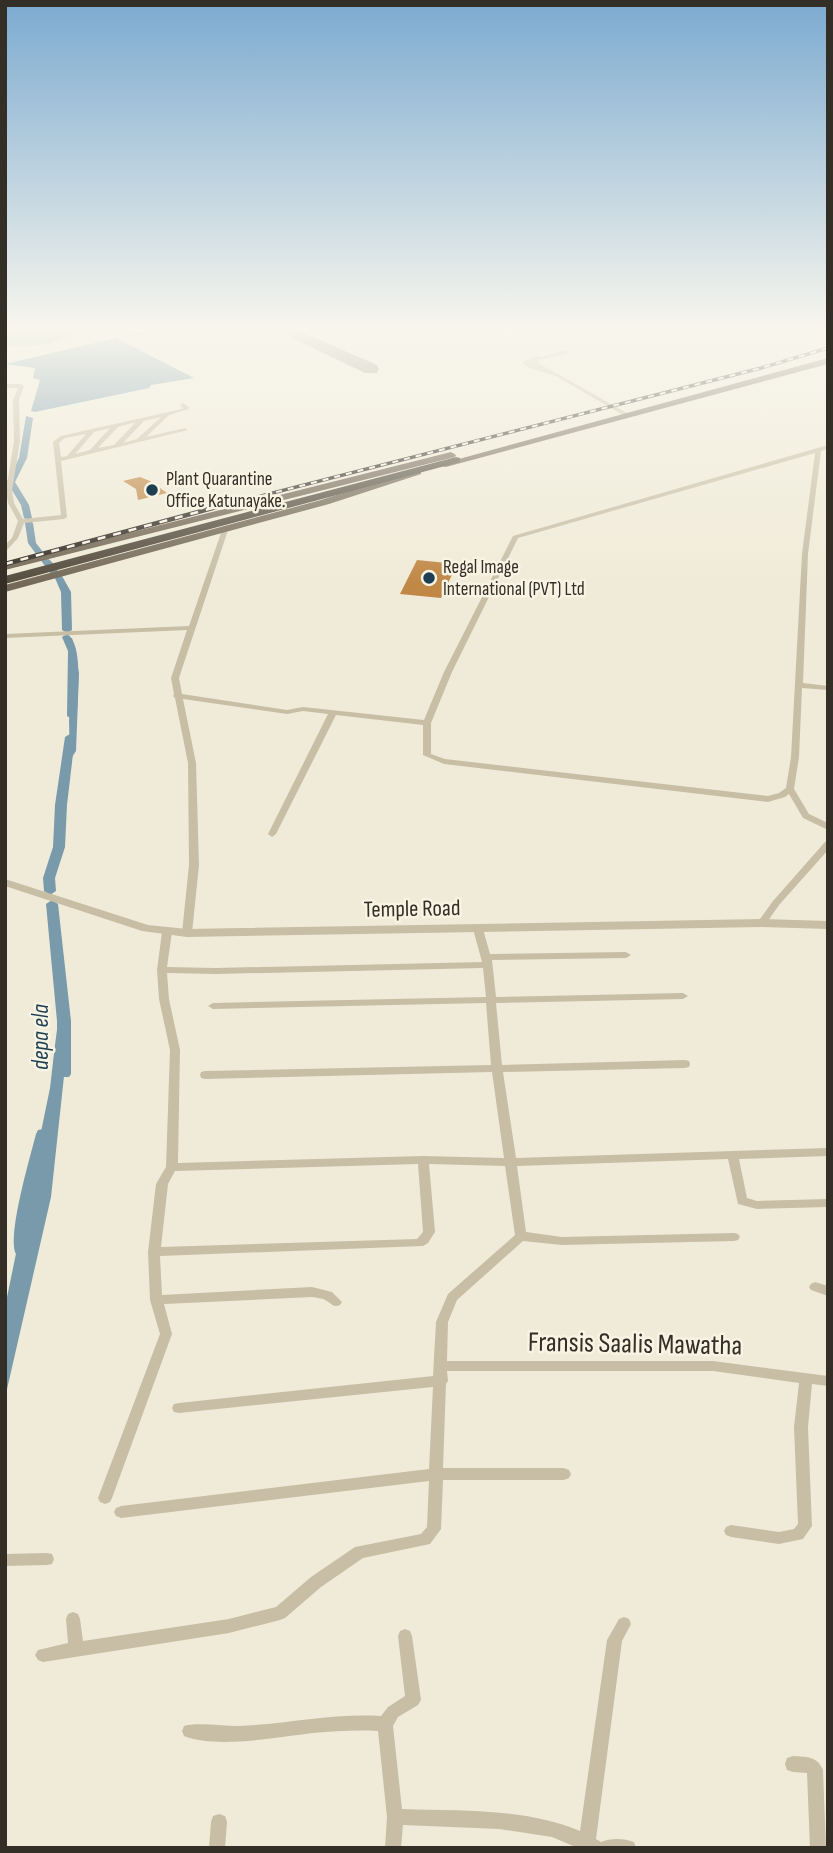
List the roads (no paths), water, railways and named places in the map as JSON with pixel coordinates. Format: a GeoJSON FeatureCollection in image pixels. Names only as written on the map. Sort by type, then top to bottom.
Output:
{"type":"FeatureCollection","features":[{"type":"Feature","properties":{"kind":"highway"},"geometry":{"type":"LineString","coordinates":[[5,580],[451,458]]}},
{"type":"Feature","properties":{"kind":"highway"},"geometry":{"type":"LineString","coordinates":[[5,574],[304,499]]}},
{"type":"Feature","properties":{"kind":"main road"},"geometry":{"type":"LineString","coordinates":[[5,567],[451,458],[620,412]]}},
{"type":"Feature","properties":{"kind":"main road"},"geometry":{"type":"LineString","coordinates":[[5,589],[325,502],[451,458]]}},
{"type":"Feature","properties":{"kind":"street"},"geometry":{"type":"LineString","coordinates":[[15,412],[17,437],[9,471],[9,491],[12,508],[21,522]]}},
{"type":"Feature","properties":{"kind":"street"},"geometry":{"type":"LineString","coordinates":[[21,522],[64,517],[56,442],[63,437],[173,412]]}},
{"type":"Feature","properties":{"kind":"street"},"geometry":{"type":"LineString","coordinates":[[138,441],[166,414]]}},
{"type":"Feature","properties":{"kind":"street"},"geometry":{"type":"LineString","coordinates":[[5,417],[14,416]]}},
{"type":"Feature","properties":{"kind":"street"},"geometry":{"type":"LineString","coordinates":[[114,447],[141,420]]}},
{"type":"Feature","properties":{"kind":"street"},"geometry":{"type":"LineString","coordinates":[[92,453],[116,426]]}},
{"type":"Feature","properties":{"kind":"street"},"geometry":{"type":"LineString","coordinates":[[57,460],[184,430]]}},
{"type":"Feature","properties":{"kind":"street"},"geometry":{"type":"LineString","coordinates":[[68,457],[92,431]]}},
{"type":"Feature","properties":{"kind":"street"},"geometry":{"type":"LineString","coordinates":[[5,438],[17,437]]}},
{"type":"Feature","properties":{"kind":"street"},"geometry":{"type":"LineString","coordinates":[[790,789],[782,795],[768,799],[444,761],[427,755],[427,723],[448,672],[515,537],[828,447]]}},
{"type":"Feature","properties":{"kind":"street"},"geometry":{"type":"LineString","coordinates":[[818,450],[805,554],[795,757],[790,789],[806,816],[828,827]]}},
{"type":"Feature","properties":{"kind":"street"},"geometry":{"type":"LineString","coordinates":[[5,550],[15,538],[21,522]]}},
{"type":"Feature","properties":{"kind":"street"},"geometry":{"type":"LineString","coordinates":[[187,933],[194,865],[192,763],[175,678],[225,530]]}},
{"type":"Feature","properties":{"kind":"street"},"geometry":{"type":"LineString","coordinates":[[5,636],[192,628]]}},
{"type":"Feature","properties":{"kind":"street"},"geometry":{"type":"LineString","coordinates":[[799,685],[828,688]]}},
{"type":"Feature","properties":{"kind":"street"},"geometry":{"type":"LineString","coordinates":[[177,696],[287,712],[303,709],[427,723]]}},
{"type":"Feature","properties":{"kind":"street"},"geometry":{"type":"LineString","coordinates":[[272,834],[333,713]]}},
{"type":"Feature","properties":{"kind":"street"},"geometry":{"type":"LineString","coordinates":[[762,923],[828,844]]}},
{"type":"Feature","properties":{"kind":"street","name":"Temple Road"},"geometry":{"type":"LineString","coordinates":[[5,882],[167,932],[762,923],[828,925]]}},
{"type":"Feature","properties":{"kind":"street"},"geometry":{"type":"LineString","coordinates":[[478,929],[486,961],[497,1067],[521,1236]]}},
{"type":"Feature","properties":{"kind":"street"},"geometry":{"type":"LineString","coordinates":[[104,1498],[166,1334],[156,1300],[154,1252],[162,1184],[172,1167],[175,1050],[164,999],[162,970],[167,932]]}},
{"type":"Feature","properties":{"kind":"street"},"geometry":{"type":"LineString","coordinates":[[162,970],[216,971],[626,955]]}},
{"type":"Feature","properties":{"kind":"street"},"geometry":{"type":"LineString","coordinates":[[213,1006],[683,996]]}},
{"type":"Feature","properties":{"kind":"street"},"geometry":{"type":"LineString","coordinates":[[205,1075],[685,1064]]}},
{"type":"Feature","properties":{"kind":"street"},"geometry":{"type":"LineString","coordinates":[[172,1167],[828,1152]]}},
{"type":"Feature","properties":{"kind":"street"},"geometry":{"type":"LineString","coordinates":[[733,1156],[739,1196],[748,1204],[828,1203]]}},
{"type":"Feature","properties":{"kind":"street"},"geometry":{"type":"LineString","coordinates":[[154,1252],[419,1243],[429,1232],[423,1160]]}},
{"type":"Feature","properties":{"kind":"street"},"geometry":{"type":"LineString","coordinates":[[43,1655],[229,1626],[280,1613],[316,1581],[360,1552],[425,1540],[434,1529],[442,1322],[452,1297],[521,1236],[562,1241],[734,1237]]}},
{"type":"Feature","properties":{"kind":"street"},"geometry":{"type":"LineString","coordinates":[[814,1287],[828,1291]]}},
{"type":"Feature","properties":{"kind":"street"},"geometry":{"type":"LineString","coordinates":[[156,1300],[312,1292],[328,1294],[336,1302]]}},
{"type":"Feature","properties":{"kind":"street","name":"Fransis Saalis Mawatha"},"geometry":{"type":"LineString","coordinates":[[179,1408],[441,1373],[713,1366],[828,1381]]}},
{"type":"Feature","properties":{"kind":"street"},"geometry":{"type":"LineString","coordinates":[[731,1531],[779,1538],[798,1535],[805,1526],[801,1427],[806,1378]]}},
{"type":"Feature","properties":{"kind":"street"},"geometry":{"type":"LineString","coordinates":[[121,1512],[436,1474],[564,1474]]}},
{"type":"Feature","properties":{"kind":"street"},"geometry":{"type":"LineString","coordinates":[[5,1560],[47,1559]]}},
{"type":"Feature","properties":{"kind":"street"},"geometry":{"type":"LineString","coordinates":[[73,1619],[76,1649]]}},
{"type":"Feature","properties":{"kind":"street"},"geometry":{"type":"LineString","coordinates":[[395,1817],[539,1825],[591,1845],[615,1640],[624,1624]]}},
{"type":"Feature","properties":{"kind":"street"},"geometry":{"type":"LineString","coordinates":[[393,1848],[395,1817],[385,1724],[393,1712],[413,1700],[405,1636]]}},
{"type":"Feature","properties":{"kind":"street"},"geometry":{"type":"LineString","coordinates":[[190,1731],[219,1736],[356,1720],[385,1724]]}},
{"type":"Feature","properties":{"kind":"street"},"geometry":{"type":"LineString","coordinates":[[793,1764],[811,1765],[815,1770],[818,1848]]}},
{"type":"Feature","properties":{"kind":"street"},"geometry":{"type":"LineString","coordinates":[[217,1848],[219,1822]]}},
{"type":"Feature","properties":{"kind":"street"},"geometry":{"type":"LineString","coordinates":[[607,1848],[628,1848]]}},
{"type":"Feature","properties":{"kind":"water"},"geometry":{"type":"Polygon","coordinates":[[[67,638],[72,638],[79,673],[76,751],[70,760],[69,720],[74,687],[67,638]]]}},
{"type":"Feature","properties":{"kind":"water"},"geometry":{"type":"Polygon","coordinates":[[[51,940],[57,940],[61,1008],[69,1029],[63,1044],[65,1067],[51,1197],[5,1398],[5,1307],[50,1088],[58,1022],[51,940]]]}},
{"type":"Feature","properties":{"kind":"waterway","name":"depa ela"},"geometry":{"type":"LineString","coordinates":[[28,518],[25,505],[11,482],[23,458],[29,418]]}},
{"type":"Feature","properties":{"kind":"waterway","name":"depa ela"},"geometry":{"type":"LineString","coordinates":[[29,523],[32,543],[39,552]]}},
{"type":"Feature","properties":{"kind":"waterway","name":"depa ela"},"geometry":{"type":"LineString","coordinates":[[45,560],[55,573]]}},
{"type":"Feature","properties":{"kind":"waterway","name":"depa ela"},"geometry":{"type":"LineString","coordinates":[[59,578],[66,592],[67,630]]}},
{"type":"Feature","properties":{"kind":"waterway","name":"depa ela"},"geometry":{"type":"LineString","coordinates":[[67,637],[73,651],[72,716]]}},
{"type":"Feature","properties":{"kind":"waterway","name":"depa ela"},"geometry":{"type":"LineString","coordinates":[[50,891],[49,878],[59,847],[61,805],[70,737]]}},
{"type":"Feature","properties":{"kind":"waterway","name":"depa ela"},"geometry":{"type":"LineString","coordinates":[[52,904],[64,1021],[64,1074]]}},
{"type":"Feature","properties":{"kind":"waterway","name":"depa ela"},"geometry":{"type":"LineString","coordinates":[[21,1250],[21,1233],[43,1134]]}},
{"type":"Feature","properties":{"kind":"railway"},"geometry":{"type":"LineString","coordinates":[[218,507],[587,412]]}},
{"type":"Feature","properties":{"kind":"railway"},"geometry":{"type":"LineString","coordinates":[[5,564],[224,505]]}},
{"type":"Feature","properties":{"kind":"place","name":"Plant Quarantine Office Katunayake."},"geometry":{"type":"Point","coordinates":[152,490]}},
{"type":"Feature","properties":{"kind":"place","name":"Regal Image International (PVT) Ltd"},"geometry":{"type":"Point","coordinates":[429,578]}}]}
